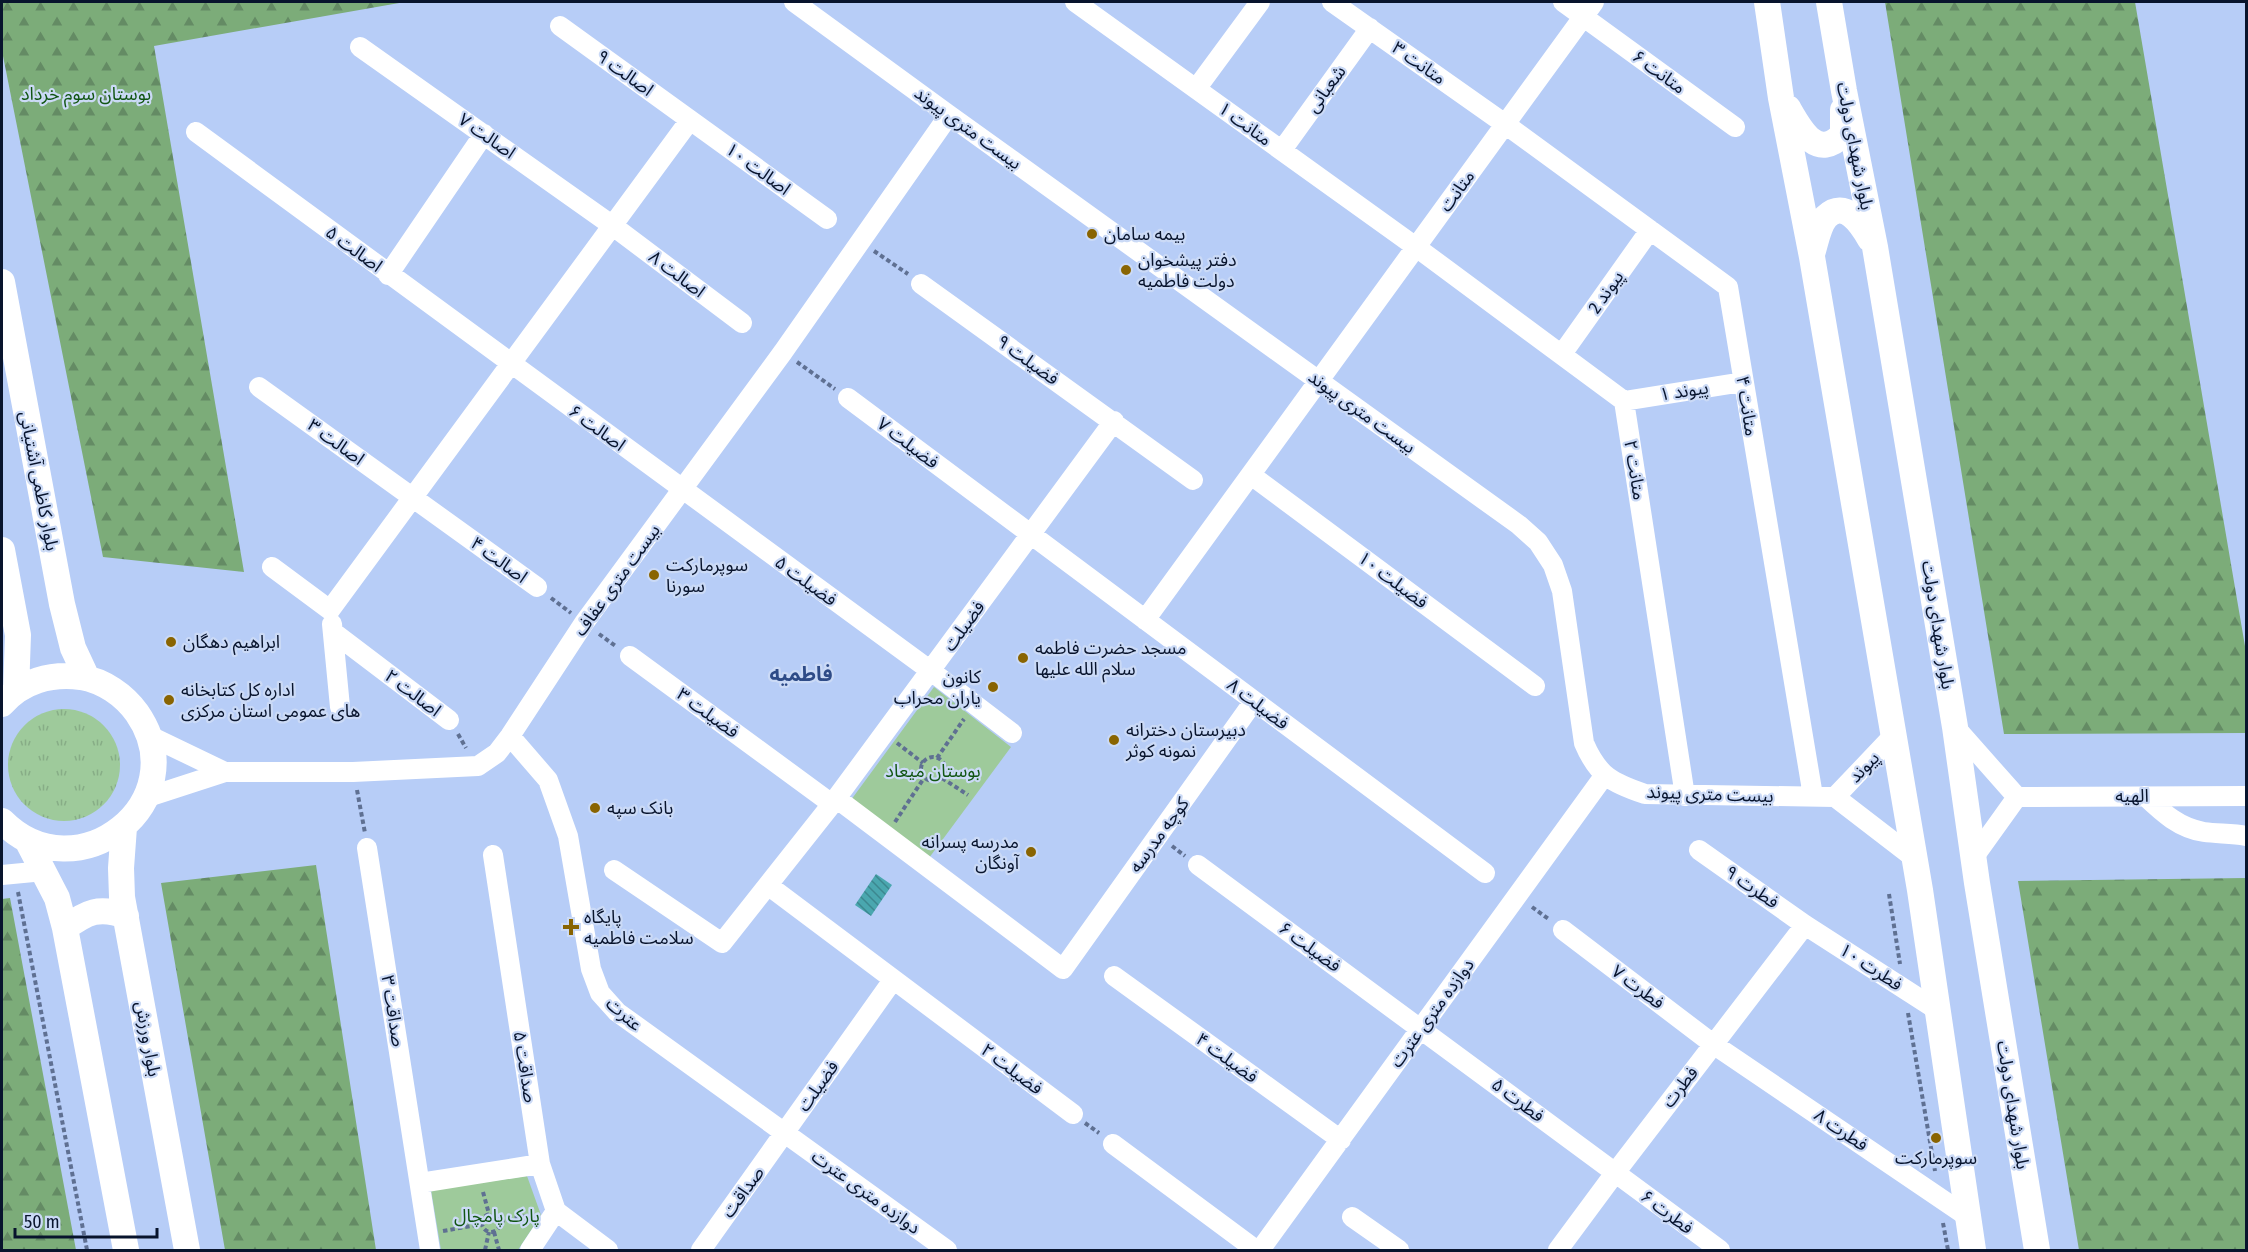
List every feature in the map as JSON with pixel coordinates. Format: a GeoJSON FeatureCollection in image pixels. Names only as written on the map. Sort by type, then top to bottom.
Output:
{"type":"FeatureCollection","features":[{"type":"Feature","properties":{"kind":"main road"},"geometry":{"type":"LineString","coordinates":[[1767,2],[1781,98],[1812,257],[1913,857],[1973,1251]]}},
{"type":"Feature","properties":{"kind":"main road","name":"بلوار شهدای دولت"},"geometry":{"type":"LineString","coordinates":[[1829,2],[1875,247],[1955,727],[2037,1251]]}},
{"type":"Feature","properties":{"kind":"main road"},"geometry":{"type":"LineString","coordinates":[[1781,98],[1801,131],[1814,143],[1825,144],[1836,141],[1843,134],[1844,91]]}},
{"type":"Feature","properties":{"kind":"main road"},"geometry":{"type":"LineString","coordinates":[[1812,257],[1820,228],[1827,216],[1836,211],[1851,214],[1860,220],[1875,247]]}},
{"type":"Feature","properties":{"kind":"main road","name":"بلوار کاظمی آشتیانی"},"geometry":{"type":"LineString","coordinates":[[2,282],[62,604],[73,648],[87,678]]}},
{"type":"Feature","properties":{"kind":"main road"},"geometry":{"type":"LineString","coordinates":[[2,550],[18,635],[9,697]]}},
{"type":"Feature","properties":{"kind":"main road"},"geometry":{"type":"LineString","coordinates":[[2,821],[27,840],[43,846],[78,849],[94,844],[111,837],[136,813],[145,798],[153,767],[148,735],[141,719],[125,699],[103,684],[87,678],[50,677],[32,682],[9,697]]}},
{"type":"Feature","properties":{"kind":"main road","name":"بلوار ورزش"},"geometry":{"type":"LineString","coordinates":[[124,827],[121,885],[187,1251]]}},
{"type":"Feature","properties":{"kind":"main road"},"geometry":{"type":"LineString","coordinates":[[27,840],[57,898],[65,928],[126,1251]]}},
{"type":"Feature","properties":{"kind":"main road"},"geometry":{"type":"LineString","coordinates":[[65,928],[94,911],[112,911],[126,916]]}},
{"type":"Feature","properties":{"kind":"street","name":"بیست متری پیوند"},"geometry":{"type":"LineString","coordinates":[[794,2],[1519,525],[1538,542],[1553,565],[1562,591],[1584,743],[1593,763],[1604,776],[1622,786],[1645,794],[1835,797]]}},
{"type":"Feature","properties":{"kind":"street","name":"متانت ۱"},"geometry":{"type":"LineString","coordinates":[[1075,2],[1416,247]]}},
{"type":"Feature","properties":{"kind":"street"},"geometry":{"type":"LineString","coordinates":[[1196,89],[1260,2]]}},
{"type":"Feature","properties":{"kind":"street","name":"متانت ۳"},"geometry":{"type":"LineString","coordinates":[[1332,2],[1505,124]]}},
{"type":"Feature","properties":{"kind":"street","name":"متانت ۶"},"geometry":{"type":"LineString","coordinates":[[1563,2],[1589,9],[1735,127]]}},
{"type":"Feature","properties":{"kind":"street","name":"متانت"},"geometry":{"type":"LineString","coordinates":[[1319,380],[1589,9]]}},
{"type":"Feature","properties":{"kind":"street","name":"اصالت ۹"},"geometry":{"type":"LineString","coordinates":[[560,26],[690,120]]}},
{"type":"Feature","properties":{"kind":"street","name":"شعبانی"},"geometry":{"type":"LineString","coordinates":[[1282,150],[1370,28]]}},
{"type":"Feature","properties":{"kind":"street","name":"اصالت ۷"},"geometry":{"type":"LineString","coordinates":[[360,47],[613,226]]}},
{"type":"Feature","properties":{"kind":"street","name":"بیست متری عفاف"},"geometry":{"type":"LineString","coordinates":[[478,766],[491,758],[510,736],[585,623],[783,352],[949,116]]}},
{"type":"Feature","properties":{"kind":"street"},"geometry":{"type":"LineString","coordinates":[[340,707],[330,610],[690,120]]}},
{"type":"Feature","properties":{"kind":"street","name":"اصالت ۱۰"},"geometry":{"type":"LineString","coordinates":[[690,120],[827,219]]}},
{"type":"Feature","properties":{"kind":"street","name":"متانت ۴"},"geometry":{"type":"LineString","coordinates":[[1505,124],[1728,287],[1813,796]]}},
{"type":"Feature","properties":{"kind":"street","name":"اصالت ۵"},"geometry":{"type":"LineString","coordinates":[[196,132],[511,366]]}},
{"type":"Feature","properties":{"kind":"street"},"geometry":{"type":"LineString","coordinates":[[388,275],[484,134]]}},
{"type":"Feature","properties":{"kind":"street","name":"اصالت ۸"},"geometry":{"type":"LineString","coordinates":[[613,226],[742,323]]}},
{"type":"Feature","properties":{"kind":"street","name":"پیوند 2"},"geometry":{"type":"LineString","coordinates":[[1562,354],[1650,230]]}},
{"type":"Feature","properties":{"kind":"street"},"geometry":{"type":"LineString","coordinates":[[1416,247],[1624,401]]}},
{"type":"Feature","properties":{"kind":"street","name":"فضیلت ۹"},"geometry":{"type":"LineString","coordinates":[[921,284],[1193,480]]}},
{"type":"Feature","properties":{"kind":"street","name":"اصالت ۶"},"geometry":{"type":"LineString","coordinates":[[511,366],[682,490]]}},
{"type":"Feature","properties":{"kind":"street"},"geometry":{"type":"LineString","coordinates":[[1145,620],[1319,380]]}},
{"type":"Feature","properties":{"kind":"street","name":"پیوند ۱"},"geometry":{"type":"LineString","coordinates":[[1624,401],[1743,382]]}},
{"type":"Feature","properties":{"kind":"street","name":"اصالت ۳"},"geometry":{"type":"LineString","coordinates":[[259,387],[413,498]]}},
{"type":"Feature","properties":{"kind":"street","name":"فضیلت ۷"},"geometry":{"type":"LineString","coordinates":[[848,398],[1031,535]]}},
{"type":"Feature","properties":{"kind":"street","name":"متانت ۲"},"geometry":{"type":"LineString","coordinates":[[1624,401],[1685,796]]}},
{"type":"Feature","properties":{"kind":"street","name":"فضیلت"},"geometry":{"type":"LineString","coordinates":[[614,870],[722,943],[834,801],[1114,421]]}},
{"type":"Feature","properties":{"kind":"street","name":"فضیلت ۱۰"},"geometry":{"type":"LineString","coordinates":[[1251,475],[1535,686]]}},
{"type":"Feature","properties":{"kind":"street","name":"فضیلت ۵"},"geometry":{"type":"LineString","coordinates":[[682,490],[931,671],[1012,733]]}},
{"type":"Feature","properties":{"kind":"street","name":"اصالت ۴"},"geometry":{"type":"LineString","coordinates":[[413,498],[537,587]]}},
{"type":"Feature","properties":{"kind":"street","name":"فضیلت ۸"},"geometry":{"type":"LineString","coordinates":[[1031,535],[1485,873]]}},
{"type":"Feature","properties":{"kind":"street"},"geometry":{"type":"LineString","coordinates":[[272,567],[330,610]]}},
{"type":"Feature","properties":{"kind":"street","name":"اصالت ۲"},"geometry":{"type":"LineString","coordinates":[[333,632],[449,720]]}},
{"type":"Feature","properties":{"kind":"street","name":"فضیلت ۳"},"geometry":{"type":"LineString","coordinates":[[630,656],[886,836],[1063,969]]}},
{"type":"Feature","properties":{"kind":"street","name":"کوچه مدرسه"},"geometry":{"type":"LineString","coordinates":[[1063,969],[1254,701]]}},
{"type":"Feature","properties":{"kind":"street"},"geometry":{"type":"LineString","coordinates":[[1955,727],[2017,796],[1974,857]]}},
{"type":"Feature","properties":{"kind":"street"},"geometry":{"type":"LineString","coordinates":[[148,735],[225,772]]}},
{"type":"Feature","properties":{"kind":"street","name":"عترت"},"geometry":{"type":"LineString","coordinates":[[510,736],[548,780],[564,825],[573,863],[591,969],[600,993],[616,1012],[785,1134]]}},
{"type":"Feature","properties":{"kind":"street","name":"پیوند"},"geometry":{"type":"LineString","coordinates":[[1835,797],[1893,736]]}},
{"type":"Feature","properties":{"kind":"street"},"geometry":{"type":"LineString","coordinates":[[145,798],[225,772],[353,772],[478,766]]}},
{"type":"Feature","properties":{"kind":"street","name":"دوازده متری عترت"},"geometry":{"type":"LineString","coordinates":[[1258,1251],[1604,776]]}},
{"type":"Feature","properties":{"kind":"street","name":"الهیه"},"geometry":{"type":"LineString","coordinates":[[2017,796],[2247,796]]}},
{"type":"Feature","properties":{"kind":"street"},"geometry":{"type":"LineString","coordinates":[[2145,796],[2166,816],[2183,827],[2205,832],[2247,836]]}},
{"type":"Feature","properties":{"kind":"street"},"geometry":{"type":"LineString","coordinates":[[1835,797],[1913,857]]}},
{"type":"Feature","properties":{"kind":"street","name":"صداقت ۳"},"geometry":{"type":"LineString","coordinates":[[368,848],[429,1242]]}},
{"type":"Feature","properties":{"kind":"street","name":"فطرت ۹"},"geometry":{"type":"LineString","coordinates":[[1699,850],[1804,925]]}},
{"type":"Feature","properties":{"kind":"street","name":"صداقت ۵"},"geometry":{"type":"LineString","coordinates":[[493,855],[540,1164],[556,1211]]}},
{"type":"Feature","properties":{"kind":"street","name":"فضیلت ۶"},"geometry":{"type":"LineString","coordinates":[[1198,865],[1422,1028]]}},
{"type":"Feature","properties":{"kind":"street"},"geometry":{"type":"LineString","coordinates":[[6,874],[44,871]]}},
{"type":"Feature","properties":{"kind":"street","name":"فضیلت ۲"},"geometry":{"type":"LineString","coordinates":[[769,886],[1073,1114]]}},
{"type":"Feature","properties":{"kind":"street","name":"فطرت ۱۰"},"geometry":{"type":"LineString","coordinates":[[1804,925],[1937,1010]]}},
{"type":"Feature","properties":{"kind":"street","name":"فطرت"},"geometry":{"type":"LineString","coordinates":[[1558,1251],[1614,1173],[1804,925]]}},
{"type":"Feature","properties":{"kind":"street","name":"فطرت ۷"},"geometry":{"type":"LineString","coordinates":[[1563,930],[1713,1044]]}},
{"type":"Feature","properties":{"kind":"street","name":"فضیلت ۴"},"geometry":{"type":"LineString","coordinates":[[1114,976],[1341,1140]]}},
{"type":"Feature","properties":{"kind":"street","name":"فضیلت"},"geometry":{"type":"LineString","coordinates":[[785,1134],[893,980]]}},
{"type":"Feature","properties":{"kind":"street","name":"فطرت ۵"},"geometry":{"type":"LineString","coordinates":[[1422,1028],[1614,1173]]}},
{"type":"Feature","properties":{"kind":"street","name":"فطرت ۸"},"geometry":{"type":"LineString","coordinates":[[1713,1044],[1968,1217]]}},
{"type":"Feature","properties":{"kind":"street","name":"دوازده متری عترت"},"geometry":{"type":"LineString","coordinates":[[785,1134],[947,1251]]}},
{"type":"Feature","properties":{"kind":"street","name":"صداقت"},"geometry":{"type":"LineString","coordinates":[[700,1251],[785,1134]]}},
{"type":"Feature","properties":{"kind":"street"},"geometry":{"type":"LineString","coordinates":[[1113,1144],[1258,1251]]}},
{"type":"Feature","properties":{"kind":"street"},"geometry":{"type":"LineString","coordinates":[[420,1183],[540,1164]]}},
{"type":"Feature","properties":{"kind":"street","name":"فطرت ۶"},"geometry":{"type":"LineString","coordinates":[[1614,1173],[1709,1247]]}},
{"type":"Feature","properties":{"kind":"street"},"geometry":{"type":"LineString","coordinates":[[530,1251],[556,1211],[608,1251]]}},
{"type":"Feature","properties":{"kind":"street"},"geometry":{"type":"LineString","coordinates":[[1352,1217],[1399,1251]]}},
{"type":"Feature","properties":{"kind":"path"},"geometry":{"type":"LineString","coordinates":[[861,242],[921,284]]}},
{"type":"Feature","properties":{"kind":"path"},"geometry":{"type":"LineString","coordinates":[[783,352],[848,398]]}},
{"type":"Feature","properties":{"kind":"path","name":"اصالت ۴"},"geometry":{"type":"LineString","coordinates":[[537,587],[585,623]]}},
{"type":"Feature","properties":{"kind":"path"},"geometry":{"type":"LineString","coordinates":[[585,623],[630,656]]}},
{"type":"Feature","properties":{"kind":"path"},"geometry":{"type":"LineString","coordinates":[[937,758],[974,704]]}},
{"type":"Feature","properties":{"kind":"path","name":"اصالت ۲"},"geometry":{"type":"LineString","coordinates":[[449,720],[478,766]]}},
{"type":"Feature","properties":{"kind":"path"},"geometry":{"type":"LineString","coordinates":[[884,734],[923,763]]}},
{"type":"Feature","properties":{"kind":"path"},"geometry":{"type":"LineString","coordinates":[[929,758],[937,758],[945,766],[945,774],[942,778],[931,782],[924,778],[921,770],[923,763],[929,758]]}},
{"type":"Feature","properties":{"kind":"path"},"geometry":{"type":"LineString","coordinates":[[353,772],[368,848]]}},
{"type":"Feature","properties":{"kind":"path"},"geometry":{"type":"LineString","coordinates":[[886,836],[924,778]]}},
{"type":"Feature","properties":{"kind":"path"},"geometry":{"type":"LineString","coordinates":[[942,778],[968,795]]}},
{"type":"Feature","properties":{"kind":"path"},"geometry":{"type":"LineString","coordinates":[[1158,836],[1198,865]]}},
{"type":"Feature","properties":{"kind":"path"},"geometry":{"type":"LineString","coordinates":[[6,874],[87,1251]]}},
{"type":"Feature","properties":{"kind":"path"},"geometry":{"type":"LineString","coordinates":[[1889,894],[1948,1251]]}},
{"type":"Feature","properties":{"kind":"path"},"geometry":{"type":"LineString","coordinates":[[1517,896],[1563,930]]}},
{"type":"Feature","properties":{"kind":"path"},"geometry":{"type":"LineString","coordinates":[[1073,1114],[1113,1144]]}},
{"type":"Feature","properties":{"kind":"path"},"geometry":{"type":"LineString","coordinates":[[429,1242],[482,1224],[486,1216],[492,1214],[496,1215],[500,1224],[491,1232],[485,1251]]}},
{"type":"Feature","properties":{"kind":"path"},"geometry":{"type":"LineString","coordinates":[[482,1224],[483,1228],[491,1232],[499,1251]]}},
{"type":"Feature","properties":{"kind":"green space","name":"بوستان سوم خرداد"},"geometry":{"type":"Polygon","coordinates":[[[2,2],[405,2],[154,46],[244,572],[103,557],[2,51],[2,2]]]}},
{"type":"Feature","properties":{"kind":"green space"},"geometry":{"type":"Polygon","coordinates":[[[1885,2],[2135,2],[2246,652],[2246,733],[2004,734],[1885,2]]]}},
{"type":"Feature","properties":{"kind":"green space","name":"بوستان میعاد"},"geometry":{"type":"Polygon","coordinates":[[[934,687],[1011,747],[929,858],[851,800],[934,687]]]}},
{"type":"Feature","properties":{"kind":"green space"},"geometry":{"type":"Polygon","coordinates":[[[64,709],[85,714],[103,726],[115,744],[120,765],[115,786],[103,804],[85,816],[64,821],[43,816],[25,804],[13,786],[8,765],[13,744],[25,726],[43,714],[64,709]]]}},
{"type":"Feature","properties":{"kind":"green space"},"geometry":{"type":"Polygon","coordinates":[[[316,865],[376,1250],[225,1250],[161,883],[316,865]]]}},
{"type":"Feature","properties":{"kind":"green space"},"geometry":{"type":"Polygon","coordinates":[[[2246,878],[2246,1250],[2079,1250],[2018,881],[2246,878]]]}},
{"type":"Feature","properties":{"kind":"green space"},"geometry":{"type":"Polygon","coordinates":[[[10,898],[76,1250],[2,1250],[2,899],[10,898]]]}},
{"type":"Feature","properties":{"kind":"green space","name":"پارک پامچال"},"geometry":{"type":"Polygon","coordinates":[[[527,1176],[541,1215],[518,1250],[441,1250],[431,1190],[527,1176]]]}},
{"type":"Feature","properties":{"kind":"building"},"geometry":{"type":"Polygon","coordinates":[[[876,874],[892,885],[871,916],[855,905],[876,874]]]}},
{"type":"Feature","properties":{"kind":"place","name":"بیمه سامان"},"geometry":{"type":"Point","coordinates":[1092,234]}},
{"type":"Feature","properties":{"kind":"place","name":"دفتر پیشخوان دولت فاطمیه"},"geometry":{"type":"Point","coordinates":[1126,270]}},
{"type":"Feature","properties":{"kind":"place","name":"سوپرمارکت سورنا"},"geometry":{"type":"Point","coordinates":[654,575]}},
{"type":"Feature","properties":{"kind":"place","name":"ابراهیم دهگان"},"geometry":{"type":"Point","coordinates":[171,642]}},
{"type":"Feature","properties":{"kind":"place","name":"مسجد حضرت فاطمه سلام الله علیها"},"geometry":{"type":"Point","coordinates":[1023,658]}},
{"type":"Feature","properties":{"kind":"place","name":"کانون یاران محراب"},"geometry":{"type":"Point","coordinates":[993,687]}},
{"type":"Feature","properties":{"kind":"place","name":"اداره کل کتابخانه های عمومی استان مرکزی"},"geometry":{"type":"Point","coordinates":[169,700]}},
{"type":"Feature","properties":{"kind":"place","name":"دبیرستان دخترانه نمونه کوثر"},"geometry":{"type":"Point","coordinates":[1114,740]}},
{"type":"Feature","properties":{"kind":"place","name":"بانک سپه"},"geometry":{"type":"Point","coordinates":[595,808]}},
{"type":"Feature","properties":{"kind":"place","name":"مدرسه پسرانه آونگان"},"geometry":{"type":"Point","coordinates":[1031,852]}},
{"type":"Feature","properties":{"kind":"place","name":"پایگاه سلامت فاطمیه"},"geometry":{"type":"Point","coordinates":[571,927]}},
{"type":"Feature","properties":{"kind":"place","name":"سوپرمارکت"},"geometry":{"type":"Point","coordinates":[1936,1138]}},
{"type":"Feature","properties":{"kind":"district","name":"فاطمیه"},"geometry":{"type":"Point","coordinates":[801,674]}}]}
